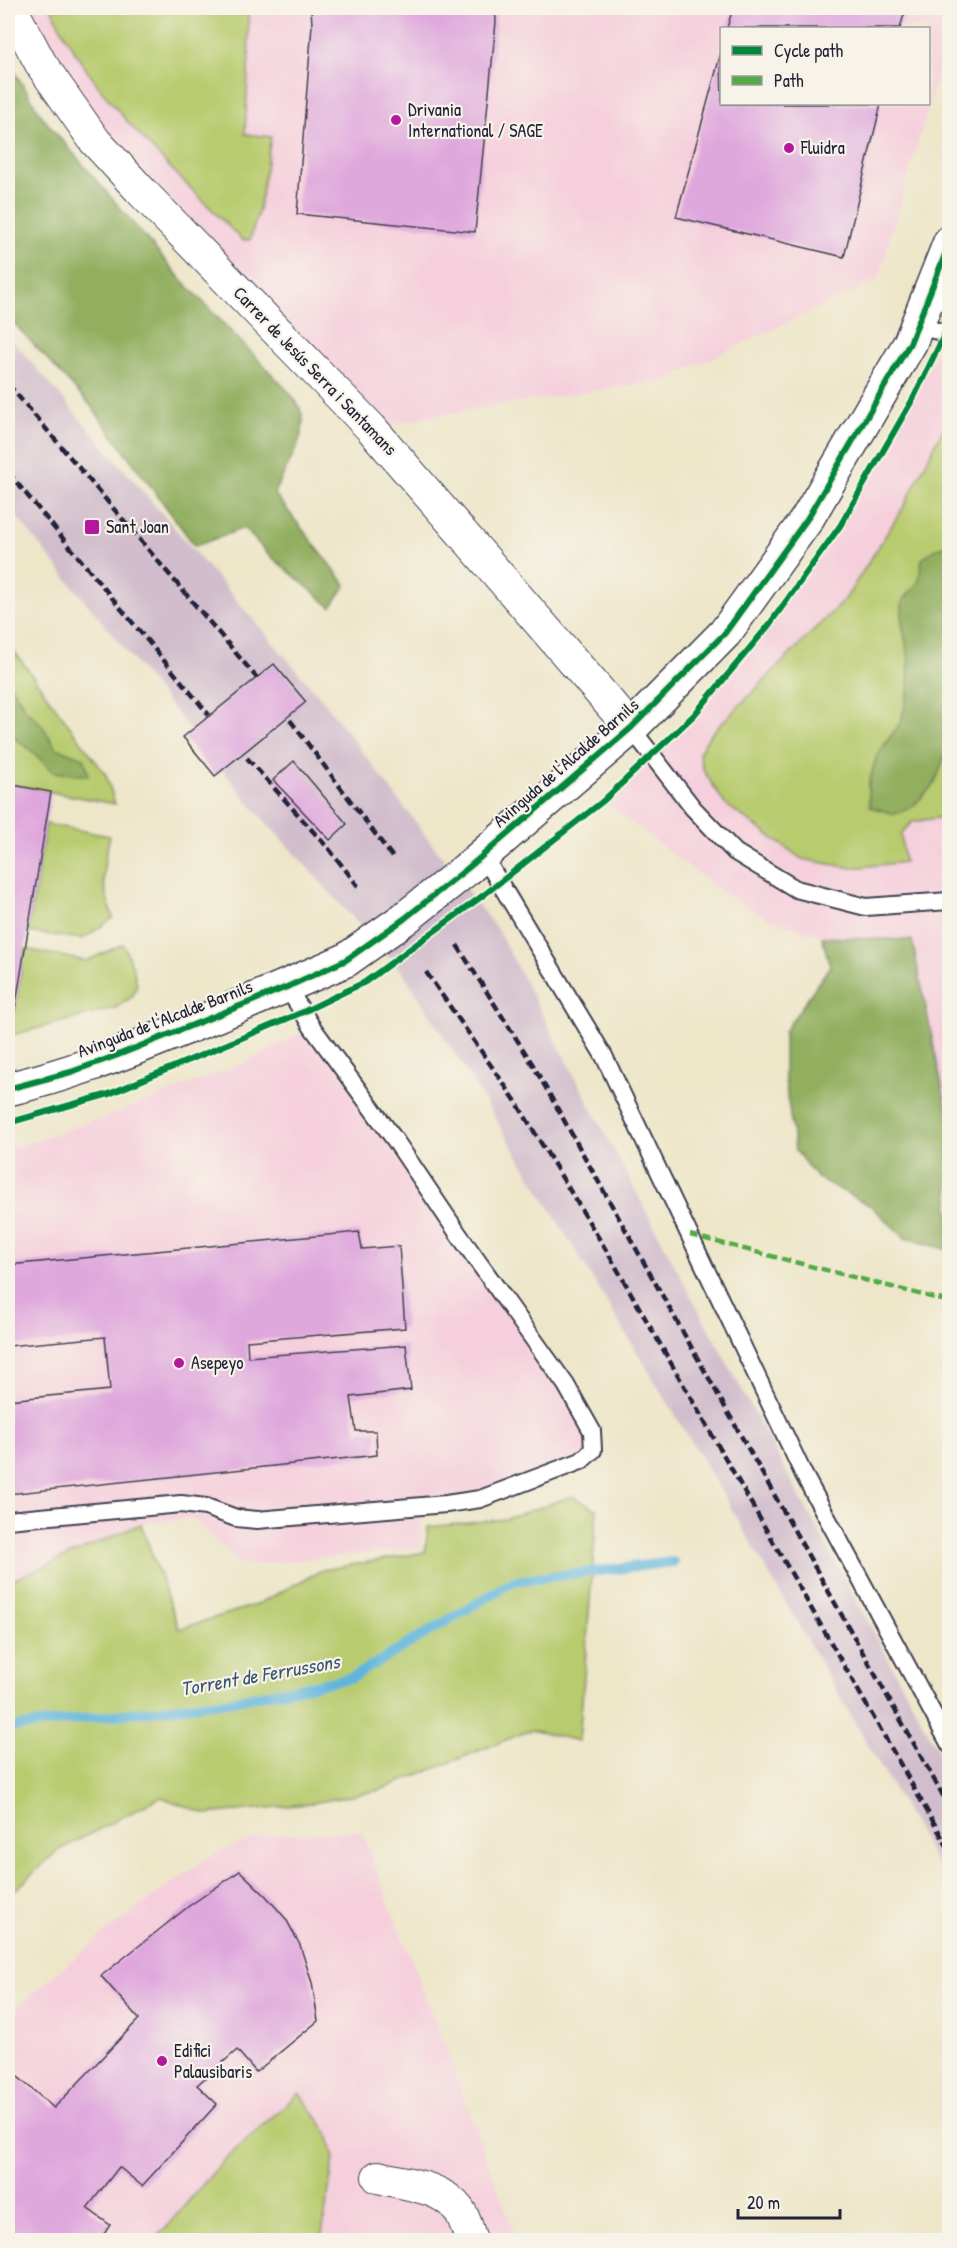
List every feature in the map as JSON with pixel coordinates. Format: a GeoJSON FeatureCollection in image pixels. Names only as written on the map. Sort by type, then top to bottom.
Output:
{"type":"FeatureCollection","features":[{"type":"Feature","properties":{"kind":"street","name":"Carrer de Jesús Serra i Santamans"},"geometry":{"type":"LineString","coordinates":[[10,8],[41,64],[95,141],[371,428],[630,728]]}},
{"type":"Feature","properties":{"kind":"street","name":"Avinguda de l'Alcalde Barnils"},"geometry":{"type":"LineString","coordinates":[[8,1089],[60,1075],[118,1055],[288,987],[346,960],[404,919],[475,862],[630,728],[725,633],[800,528],[910,343],[916,326],[943,274],[950,242]]}},
{"type":"Feature","properties":{"kind":"street"},"geometry":{"type":"LineString","coordinates":[[378,2177],[428,2189],[446,2197],[460,2211],[471,2241]]}},
{"type":"Feature","properties":{"kind":"lane"},"geometry":{"type":"LineString","coordinates":[[916,326],[950,334]]}},
{"type":"Feature","properties":{"kind":"lane"},"geometry":{"type":"LineString","coordinates":[[630,728],[693,808],[735,852],[796,889],[866,907],[949,901]]}},
{"type":"Feature","properties":{"kind":"lane"},"geometry":{"type":"LineString","coordinates":[[475,862],[604,1056],[804,1475],[950,1745]]}},
{"type":"Feature","properties":{"kind":"lane"},"geometry":{"type":"LineString","coordinates":[[8,1520],[181,1504],[206,1507],[236,1518],[257,1520],[446,1504],[480,1498],[512,1488],[581,1461],[593,1450],[592,1431],[566,1385],[459,1235],[395,1140],[315,1032],[288,987]]}},
{"type":"Feature","properties":{"kind":"shaded area"},"geometry":{"type":"Polygon","coordinates":[[[14,8],[949,8],[950,32],[930,101],[930,27],[720,27],[720,105],[929,105],[878,280],[665,380],[468,410],[371,428],[142,192],[14,8]]]}},
{"type":"Feature","properties":{"kind":"shaded area"},"geometry":{"type":"Polygon","coordinates":[[[949,329],[948,1120],[855,939],[822,937],[764,917],[725,894],[603,801],[694,715],[769,625],[840,526],[914,397],[949,329]]]}},
{"type":"Feature","properties":{"kind":"shaded area"},"geometry":{"type":"Polygon","coordinates":[[[8,335],[326,704],[498,931],[699,1311],[949,1771],[949,1885],[717,1484],[480,1093],[404,974],[255,810],[8,506],[8,335]]]}},
{"type":"Feature","properties":{"kind":"shaded area"},"geometry":{"type":"Polygon","coordinates":[[[312,1027],[566,1385],[593,1450],[512,1488],[421,1506],[422,1548],[243,1566],[192,1518],[141,1524],[8,1582],[8,1149],[117,1113],[248,1061],[312,1027]]]}},
{"type":"Feature","properties":{"kind":"shaded area"},"geometry":{"type":"Polygon","coordinates":[[[361,1831],[450,2059],[517,2240],[8,2240],[8,2017],[109,1929],[213,1854],[263,1835],[361,1831]]]}},
{"type":"Feature","properties":{"kind":"green space"},"geometry":{"type":"Polygon","coordinates":[[[51,8],[248,8],[249,53],[245,134],[271,137],[259,209],[250,240],[242,240],[136,132],[89,73],[68,41],[51,8]]]}},
{"type":"Feature","properties":{"kind":"green space"},"geometry":{"type":"Polygon","coordinates":[[[8,61],[43,118],[181,279],[297,403],[303,419],[302,431],[296,449],[274,493],[346,585],[331,607],[268,554],[244,528],[195,546],[91,406],[8,317],[8,61]]]}},
{"type":"Feature","properties":{"kind":"green space"},"geometry":{"type":"Polygon","coordinates":[[[949,417],[949,816],[912,822],[901,834],[904,862],[852,868],[802,859],[725,804],[703,770],[699,753],[709,736],[846,598],[903,508],[949,417]]]}},
{"type":"Feature","properties":{"kind":"green space"},"geometry":{"type":"Polygon","coordinates":[[[949,544],[949,744],[935,783],[912,807],[895,814],[870,807],[868,786],[877,755],[901,722],[908,693],[909,659],[902,623],[902,602],[919,581],[922,559],[934,550],[949,544]]]}},
{"type":"Feature","properties":{"kind":"green space"},"geometry":{"type":"Polygon","coordinates":[[[8,643],[106,775],[115,804],[8,784],[8,643]]]}},
{"type":"Feature","properties":{"kind":"green space"},"geometry":{"type":"Polygon","coordinates":[[[8,681],[26,710],[41,724],[56,748],[84,758],[89,776],[53,772],[32,751],[8,733],[8,681]]]}},
{"type":"Feature","properties":{"kind":"green space"},"geometry":{"type":"Polygon","coordinates":[[[46,824],[110,836],[105,860],[104,886],[113,918],[83,939],[28,932],[46,824]]]}},
{"type":"Feature","properties":{"kind":"green space"},"geometry":{"type":"Polygon","coordinates":[[[822,937],[912,940],[949,1120],[949,1250],[905,1238],[871,1206],[816,1177],[795,1150],[784,1073],[784,1032],[830,966],[822,937]]]}},
{"type":"Feature","properties":{"kind":"green space"},"geometry":{"type":"Polygon","coordinates":[[[123,944],[133,967],[137,986],[132,997],[115,1008],[8,1036],[8,1014],[14,1015],[25,949],[86,961],[123,944]]]}},
{"type":"Feature","properties":{"kind":"green space"},"geometry":{"type":"Polygon","coordinates":[[[572,1496],[597,1510],[579,1741],[531,1730],[380,1790],[308,1804],[206,1814],[161,1797],[57,1851],[8,1897],[8,1582],[141,1524],[179,1629],[258,1604],[322,1570],[425,1552],[428,1527],[506,1519],[572,1496]]]}},
{"type":"Feature","properties":{"kind":"green space"},"geometry":{"type":"Polygon","coordinates":[[[299,2093],[328,2133],[334,2158],[321,2240],[155,2240],[223,2161],[299,2093]]]}},
{"type":"Feature","properties":{"kind":"building","name":"Drivania International / SAGE"},"geometry":{"type":"Polygon","coordinates":[[[311,8],[495,8],[496,22],[475,232],[297,214],[312,25],[311,8]]]}},
{"type":"Feature","properties":{"kind":"building"},"geometry":{"type":"Polygon","coordinates":[[[733,8],[906,8],[900,27],[727,27],[733,8]]]}},
{"type":"Feature","properties":{"kind":"building"},"geometry":{"type":"Polygon","coordinates":[[[720,57],[720,105],[881,105],[844,257],[676,217],[720,57]]]}},
{"type":"Feature","properties":{"kind":"building"},"geometry":{"type":"Polygon","coordinates":[[[274,664],[306,702],[215,776],[183,737],[274,664]]]}},
{"type":"Feature","properties":{"kind":"building"},"geometry":{"type":"Polygon","coordinates":[[[294,761],[347,824],[330,840],[273,780],[294,761]]]}},
{"type":"Feature","properties":{"kind":"building"},"geometry":{"type":"Polygon","coordinates":[[[8,784],[51,792],[14,1015],[8,1014],[8,784]]]}},
{"type":"Feature","properties":{"kind":"building","name":"Asepeyo"},"geometry":{"type":"Polygon","coordinates":[[[359,1232],[362,1249],[399,1246],[405,1328],[247,1341],[248,1357],[406,1345],[411,1390],[351,1397],[356,1431],[376,1431],[377,1455],[8,1494],[8,1400],[110,1390],[105,1337],[8,1346],[8,1265],[359,1232]]]}},
{"type":"Feature","properties":{"kind":"building","name":"Edifici Palausibaris"},"geometry":{"type":"Polygon","coordinates":[[[240,1871],[286,1919],[300,1945],[312,1983],[318,2021],[256,2072],[237,2050],[197,2085],[217,2104],[142,2186],[119,2167],[87,2208],[110,2225],[100,2240],[8,2240],[8,2079],[12,2072],[54,2108],[139,2019],[101,1976],[189,1906],[240,1871]]]}},
{"type":"Feature","properties":{"kind":"waterway","name":"Torrent de Ferrussons"},"geometry":{"type":"LineString","coordinates":[[8,1728],[231,1701],[351,1678],[514,1581],[673,1562]]}},
{"type":"Feature","properties":{"kind":"railway"},"geometry":{"type":"LineString","coordinates":[[8,384],[257,678]]}},
{"type":"Feature","properties":{"kind":"railway"},"geometry":{"type":"LineString","coordinates":[[8,472],[209,715]]}},
{"type":"Feature","properties":{"kind":"railway"},"geometry":{"type":"LineString","coordinates":[[290,720],[394,859]]}},
{"type":"Feature","properties":{"kind":"railway"},"geometry":{"type":"LineString","coordinates":[[247,758],[329,849],[358,886]]}},
{"type":"Feature","properties":{"kind":"railway"},"geometry":{"type":"LineString","coordinates":[[457,945],[533,1065],[950,1808]]}},
{"type":"Feature","properties":{"kind":"railway"},"geometry":{"type":"LineString","coordinates":[[426,972],[515,1100],[612,1260],[950,1851]]}},
{"type":"Feature","properties":{"kind":"marked path"},"geometry":{"type":"LineString","coordinates":[[690,1235],[950,1302]]}},
{"type":"Feature","properties":{"kind":"cycle path"},"geometry":{"type":"LineString","coordinates":[[8,1089],[71,1072],[118,1055],[287,987],[346,960],[404,919],[468,868],[631,728],[725,633],[807,519],[910,343],[950,242]]}},
{"type":"Feature","properties":{"kind":"cycle path"},"geometry":{"type":"LineString","coordinates":[[8,1123],[109,1094],[303,1012],[365,982],[485,894],[603,801],[694,715],[769,625],[840,526],[914,397],[950,323]]}},
{"type":"Feature","properties":{"kind":"place","name":"Drivania International / SAGE"},"geometry":{"type":"Point","coordinates":[396,120]}},
{"type":"Feature","properties":{"kind":"place","name":"Fluidra"},"geometry":{"type":"Point","coordinates":[789,148]}},
{"type":"Feature","properties":{"kind":"place","name":"Sant Joan"},"geometry":{"type":"Point","coordinates":[92,527]}},
{"type":"Feature","properties":{"kind":"place","name":"Asepeyo"},"geometry":{"type":"Point","coordinates":[179,1363]}},
{"type":"Feature","properties":{"kind":"place","name":"Edifici Palausibaris"},"geometry":{"type":"Point","coordinates":[162,2061]}}]}
